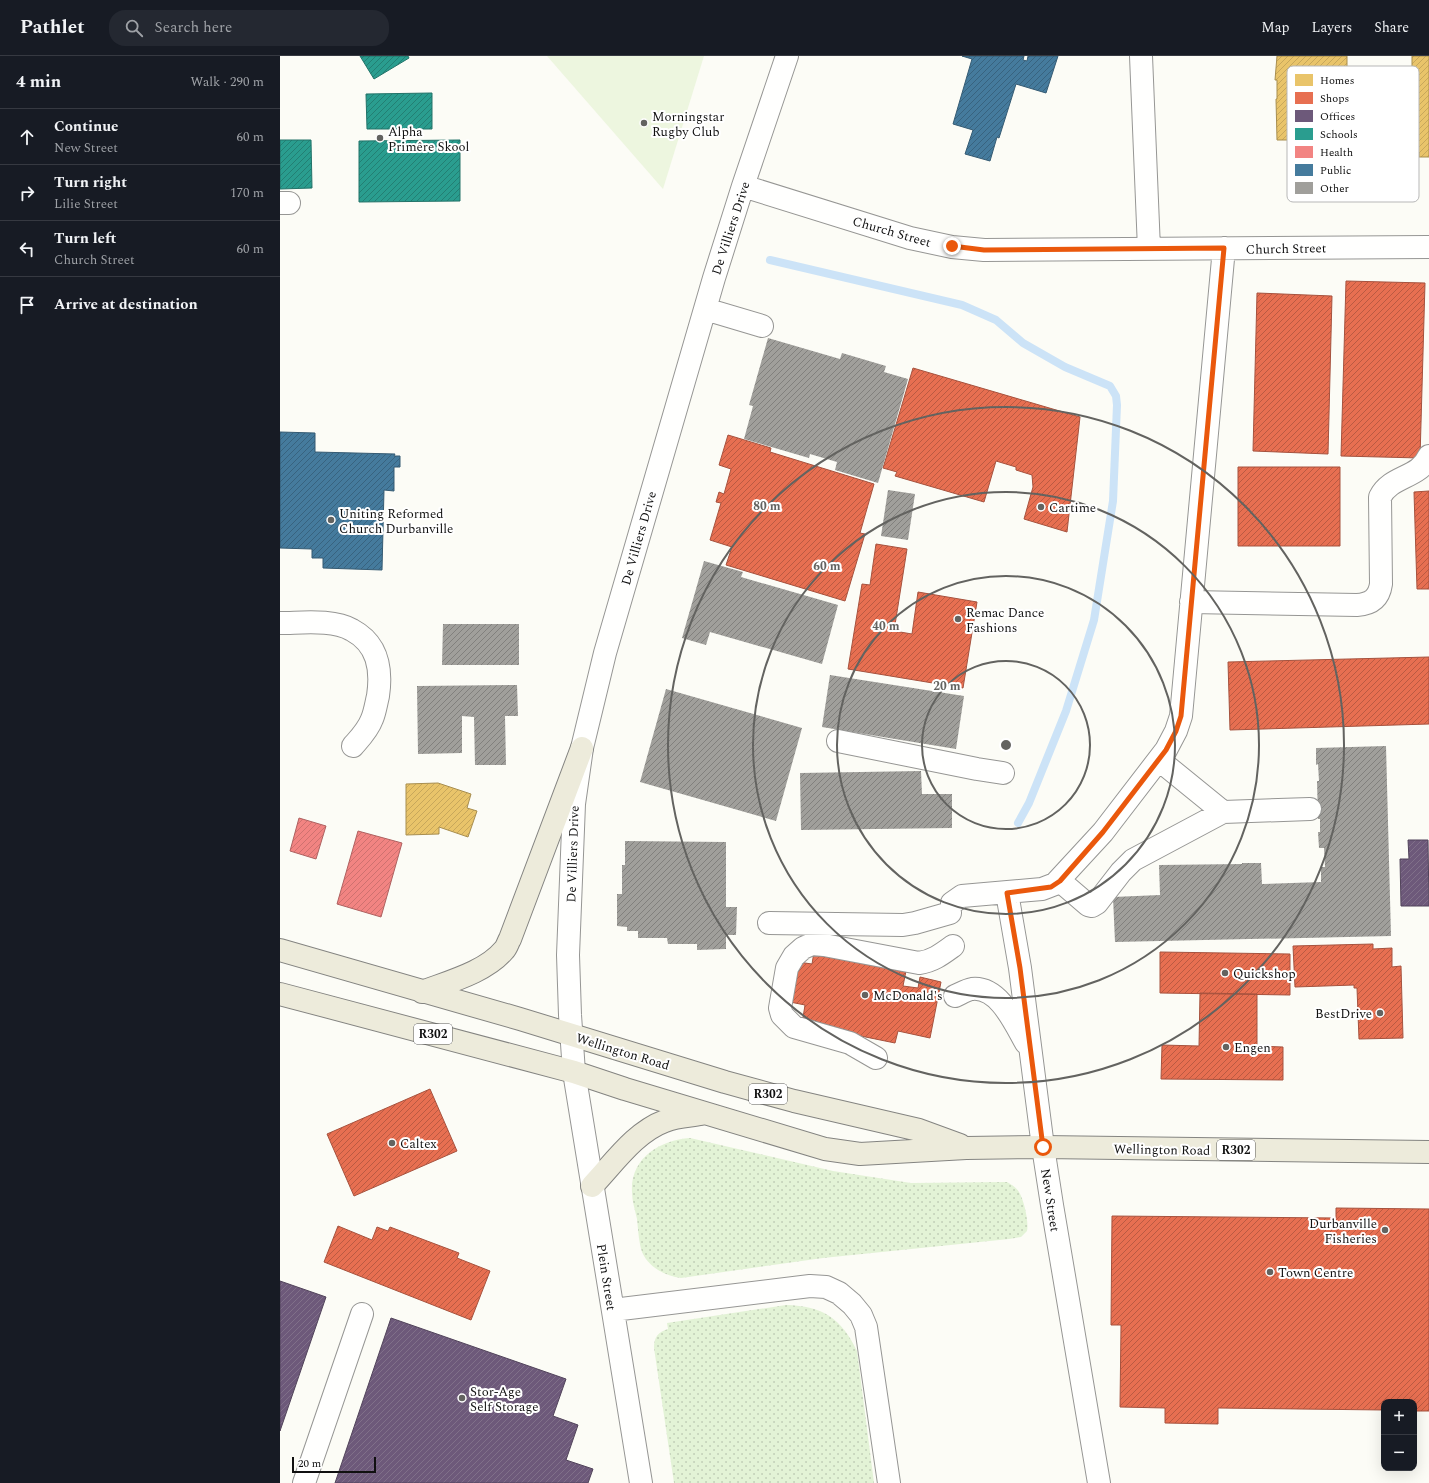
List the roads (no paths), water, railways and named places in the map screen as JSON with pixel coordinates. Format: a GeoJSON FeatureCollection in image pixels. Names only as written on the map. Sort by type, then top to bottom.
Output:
{"type":"FeatureCollection","features":[{"type":"Feature","properties":{"kind":"main road"},"geometry":{"type":"LineString","coordinates":[[422,992],[471,973],[489,962],[504,950],[510,939],[582,748]]}},
{"type":"Feature","properties":{"kind":"main road","name":"Wellington Road"},"geometry":{"type":"LineString","coordinates":[[280,950],[520,1019],[725,1082],[794,1101],[919,1130],[966,1148]]}},
{"type":"Feature","properties":{"kind":"main road","name":"Wellington Road"},"geometry":{"type":"LineString","coordinates":[[280,994],[574,1072],[770,1134],[824,1149],[860,1154],[966,1148],[1043,1147],[1429,1152]]}},
{"type":"Feature","properties":{"kind":"main road"},"geometry":{"type":"LineString","coordinates":[[592,1186],[639,1136],[649,1128],[666,1120],[706,1113]]}},
{"type":"Feature","properties":{"kind":"street","name":"De Villiers Drive"},"geometry":{"type":"LineString","coordinates":[[574,1072],[568,955],[571,848],[574,804],[582,748],[605,653],[705,309],[743,186],[788,56]]}},
{"type":"Feature","properties":{"kind":"street"},"geometry":{"type":"LineString","coordinates":[[1141,56],[1150,248]]}},
{"type":"Feature","properties":{"kind":"street","name":"Church Street"},"geometry":{"type":"LineString","coordinates":[[743,186],[910,238],[984,250],[1429,247]]}},
{"type":"Feature","properties":{"kind":"street"},"geometry":{"type":"LineString","coordinates":[[769,923],[903,925],[915,923],[951,908],[962,896],[1007,893],[1051,887],[1060,881],[1103,832],[1172,741],[1181,716],[1224,248]]}},
{"type":"Feature","properties":{"kind":"street"},"geometry":{"type":"LineString","coordinates":[[705,309],[762,326]]}},
{"type":"Feature","properties":{"kind":"street"},"geometry":{"type":"LineString","coordinates":[[1191,602],[1357,605],[1372,601],[1378,596],[1381,584],[1380,497],[1382,491],[1390,484],[1421,468],[1429,456]]}},
{"type":"Feature","properties":{"kind":"street"},"geometry":{"type":"LineString","coordinates":[[280,623],[331,623],[342,625],[362,636],[370,644],[376,654],[379,666],[379,687],[376,709],[368,728],[352,746]]}},
{"type":"Feature","properties":{"kind":"street"},"geometry":{"type":"LineString","coordinates":[[838,741],[1003,773]]}},
{"type":"Feature","properties":{"kind":"street"},"geometry":{"type":"LineString","coordinates":[[1159,760],[1223,812]]}},
{"type":"Feature","properties":{"kind":"street"},"geometry":{"type":"LineString","coordinates":[[1060,881],[1088,905],[1092,906],[1097,903],[1121,872],[1133,860],[1223,812],[1310,809]]}},
{"type":"Feature","properties":{"kind":"street","name":"New Street"},"geometry":{"type":"LineString","coordinates":[[1007,893],[1020,968],[1043,1147],[1099,1483]]}},
{"type":"Feature","properties":{"kind":"street"},"geometry":{"type":"LineString","coordinates":[[876,1058],[850,1043],[794,1027],[782,1015],[780,1008],[787,968],[794,956],[803,948],[812,944],[919,963],[928,962],[939,957],[952,946]]}},
{"type":"Feature","properties":{"kind":"street"},"geometry":{"type":"LineString","coordinates":[[955,996],[973,989],[990,992],[1003,1005],[1030,1049]]}},
{"type":"Feature","properties":{"kind":"street","name":"Plein Street"},"geometry":{"type":"LineString","coordinates":[[574,1072],[641,1483]]}},
{"type":"Feature","properties":{"kind":"street"},"geometry":{"type":"LineString","coordinates":[[613,1310],[810,1286],[826,1287],[839,1293],[852,1304],[861,1315],[866,1328],[889,1483]]}},
{"type":"Feature","properties":{"kind":"street"},"geometry":{"type":"LineString","coordinates":[[304,1483],[362,1314]]}},
{"type":"Feature","properties":{"kind":"waterway"},"geometry":{"type":"LineString","coordinates":[[770,260],[962,305],[996,320],[1023,343],[1065,367],[1110,386],[1116,396],[1117,405],[1113,501],[1094,620],[1066,711],[1029,803],[1018,823]]}},
{"type":"Feature","properties":{"kind":"place","name":"Morningstar Rugby Club"},"geometry":{"type":"Point","coordinates":[644,123]}},
{"type":"Feature","properties":{"kind":"place","name":"Alpha Primêre Skool"},"geometry":{"type":"Point","coordinates":[380,138]}},
{"type":"Feature","properties":{"kind":"place","name":"Cartime"},"geometry":{"type":"Point","coordinates":[1041,507]}},
{"type":"Feature","properties":{"kind":"place","name":"Uniting Reformed Church Durbanville"},"geometry":{"type":"Point","coordinates":[331,520]}},
{"type":"Feature","properties":{"kind":"place","name":"Remac Dance Fashions"},"geometry":{"type":"Point","coordinates":[958,619]}},
{"type":"Feature","properties":{"kind":"place","name":"Quickshop"},"geometry":{"type":"Point","coordinates":[1225,973]}},
{"type":"Feature","properties":{"kind":"place","name":"McDonald's"},"geometry":{"type":"Point","coordinates":[865,995]}},
{"type":"Feature","properties":{"kind":"place","name":"BestDrive"},"geometry":{"type":"Point","coordinates":[1380,1013]}},
{"type":"Feature","properties":{"kind":"place","name":"Engen"},"geometry":{"type":"Point","coordinates":[1226,1047]}},
{"type":"Feature","properties":{"kind":"place","name":"Caltex"},"geometry":{"type":"Point","coordinates":[392,1143]}},
{"type":"Feature","properties":{"kind":"place","name":"Durbanville Fisheries"},"geometry":{"type":"Point","coordinates":[1385,1230]}},
{"type":"Feature","properties":{"kind":"place","name":"Town Centre"},"geometry":{"type":"Point","coordinates":[1270,1272]}},
{"type":"Feature","properties":{"kind":"place","name":"Stor-Age Self Storage"},"geometry":{"type":"Point","coordinates":[462,1398]}}]}
